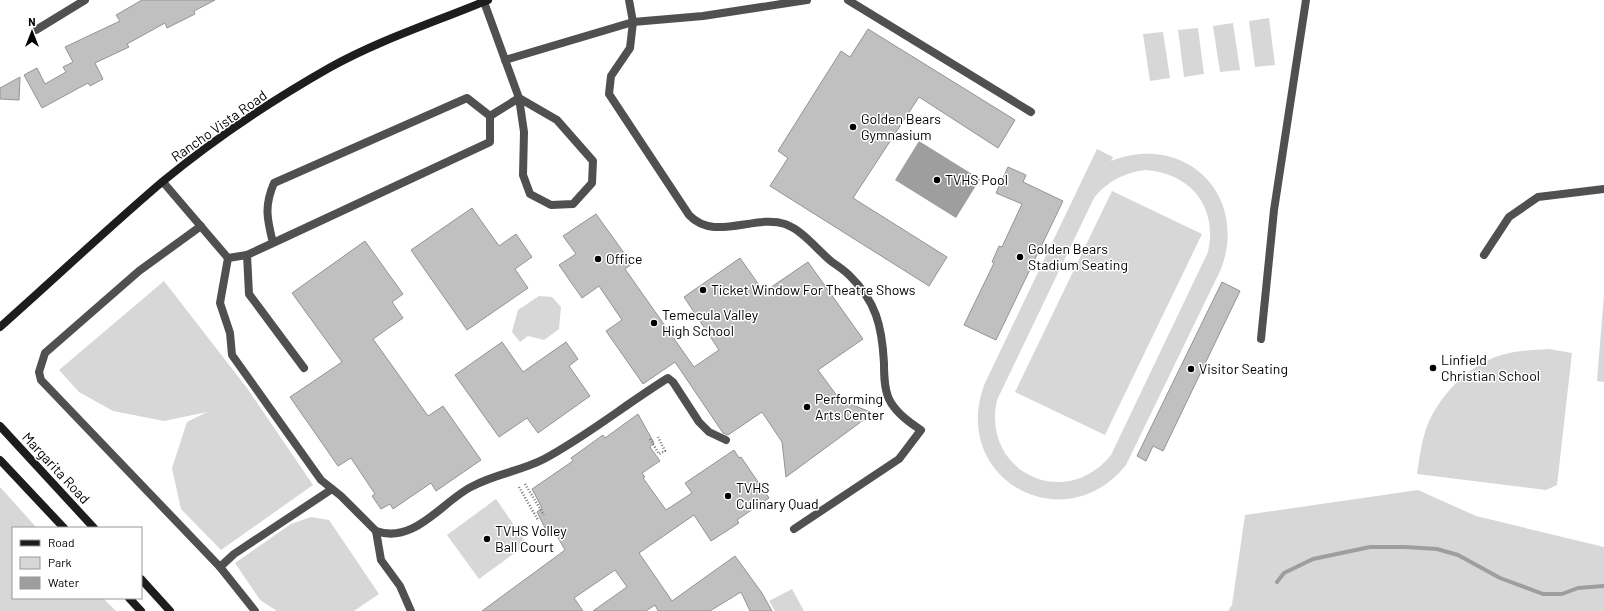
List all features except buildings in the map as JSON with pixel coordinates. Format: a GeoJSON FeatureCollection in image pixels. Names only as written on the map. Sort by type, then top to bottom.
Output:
{"type":"FeatureCollection","features":[{"type":"Feature","properties":{"kind":"main road","name":"Rancho Vista Road"},"geometry":{"type":"LineString","coordinates":[[0,327],[163,182],[214,142],[268,106],[330,68],[386,41],[486,1]]}},
{"type":"Feature","properties":{"kind":"main road","name":"Margarita Road"},"geometry":{"type":"LineString","coordinates":[[0,426],[93,527]]}},
{"type":"Feature","properties":{"kind":"main road"},"geometry":{"type":"LineString","coordinates":[[0,460],[63,527]]}},
{"type":"Feature","properties":{"kind":"main road"},"geometry":{"type":"LineString","coordinates":[[142,580],[170,611]]}},
{"type":"Feature","properties":{"kind":"main road"},"geometry":{"type":"LineString","coordinates":[[130,599],[141,611]]}},
{"type":"Feature","properties":{"kind":"street"},"geometry":{"type":"LineString","coordinates":[[36,30],[85,0]]}},
{"type":"Feature","properties":{"kind":"street"},"geometry":{"type":"LineString","coordinates":[[629,0],[633,22],[630,48],[611,76],[609,94],[615,105],[694,220],[700,224],[716,226],[774,222],[785,224],[793,228],[848,274],[870,301],[877,315],[882,340],[886,385],[889,399],[910,423],[921,430],[899,459],[794,529]]}},
{"type":"Feature","properties":{"kind":"street"},"geometry":{"type":"LineString","coordinates":[[505,60],[633,22],[703,16],[751,7],[806,0]]}},
{"type":"Feature","properties":{"kind":"street"},"geometry":{"type":"LineString","coordinates":[[848,0],[1031,112]]}},
{"type":"Feature","properties":{"kind":"street"},"geometry":{"type":"LineString","coordinates":[[1261,339],[1274,210],[1306,0]]}},
{"type":"Feature","properties":{"kind":"street"},"geometry":{"type":"LineString","coordinates":[[486,1],[519,98],[524,132],[523,175],[530,194],[551,206],[573,204],[592,183],[593,161],[557,120],[519,98]]}},
{"type":"Feature","properties":{"kind":"street"},"geometry":{"type":"LineString","coordinates":[[273,243],[267,220],[267,199],[274,183],[467,98],[490,116]]}},
{"type":"Feature","properties":{"kind":"street"},"geometry":{"type":"LineString","coordinates":[[490,116],[519,98]]}},
{"type":"Feature","properties":{"kind":"street"},"geometry":{"type":"LineString","coordinates":[[228,258],[246,255],[490,142],[490,116]]}},
{"type":"Feature","properties":{"kind":"street"},"geometry":{"type":"LineString","coordinates":[[163,182],[228,258]]}},
{"type":"Feature","properties":{"kind":"street"},"geometry":{"type":"LineString","coordinates":[[1484,255],[1509,217],[1538,197],[1604,189]]}},
{"type":"Feature","properties":{"kind":"street"},"geometry":{"type":"LineString","coordinates":[[201,226],[139,271],[45,353],[39,372],[41,380],[220,567],[255,611]]}},
{"type":"Feature","properties":{"kind":"street"},"geometry":{"type":"LineString","coordinates":[[246,255],[249,294],[304,368]]}},
{"type":"Feature","properties":{"kind":"street"},"geometry":{"type":"LineString","coordinates":[[228,258],[220,304],[230,333],[232,355],[321,480],[376,531],[385,534],[407,531],[432,517],[471,486],[543,460],[626,408],[644,393],[668,378],[673,382],[699,422],[709,432],[726,440]]}},
{"type":"Feature","properties":{"kind":"street"},"geometry":{"type":"LineString","coordinates":[[220,567],[234,554],[332,489]]}},
{"type":"Feature","properties":{"kind":"street"},"geometry":{"type":"LineString","coordinates":[[376,531],[380,560],[400,586],[411,611]]}},
{"type":"Feature","properties":{"kind":"path"},"geometry":{"type":"LineString","coordinates":[[650,439],[659,454],[665,451],[658,437]]}},
{"type":"Feature","properties":{"kind":"path"},"geometry":{"type":"LineString","coordinates":[[525,484],[544,515]]}},
{"type":"Feature","properties":{"kind":"path"},"geometry":{"type":"LineString","coordinates":[[519,487],[538,520]]}},
{"type":"Feature","properties":{"kind":"green space"},"geometry":{"type":"Polygon","coordinates":[[[1269,18],[1275,65],[1255,67],[1249,21],[1269,18]]]}},
{"type":"Feature","properties":{"kind":"green space"},"geometry":{"type":"Polygon","coordinates":[[[1233,23],[1240,70],[1220,72],[1213,26],[1233,23]]]}},
{"type":"Feature","properties":{"kind":"green space"},"geometry":{"type":"Polygon","coordinates":[[[1198,28],[1204,74],[1184,77],[1178,30],[1198,28]]]}},
{"type":"Feature","properties":{"kind":"green space"},"geometry":{"type":"Polygon","coordinates":[[[1163,32],[1170,78],[1150,81],[1143,34],[1163,32]]]}},
{"type":"Feature","properties":{"kind":"green space"},"geometry":{"type":"Polygon","coordinates":[[[1097,149],[1113,157],[1111,161],[1138,154],[1163,155],[1186,163],[1204,176],[1218,195],[1226,217],[1227,242],[1221,269],[1126,465],[1100,488],[1072,498],[1044,498],[1018,488],[997,471],[983,446],[978,417],[985,383],[1097,149]],[[1145,170],[1130,173],[1110,182],[1094,198],[997,400],[995,425],[1002,447],[1014,464],[1031,476],[1050,482],[1072,481],[1092,472],[1111,455],[1208,252],[1210,236],[1209,221],[1205,207],[1198,195],[1188,185],[1176,178],[1145,170]]]}},
{"type":"Feature","properties":{"kind":"green space"},"geometry":{"type":"Polygon","coordinates":[[[1112,191],[1202,234],[1105,435],[1015,392],[1112,191]]]}},
{"type":"Feature","properties":{"kind":"green space"},"geometry":{"type":"Polygon","coordinates":[[[164,281],[247,388],[313,485],[221,550],[181,509],[172,468],[187,422],[207,412],[164,421],[113,411],[79,392],[59,370],[164,281]]]}},
{"type":"Feature","properties":{"kind":"green space"},"geometry":{"type":"Polygon","coordinates":[[[1604,294],[1604,382],[1597,381],[1604,294]]]}},
{"type":"Feature","properties":{"kind":"green space"},"geometry":{"type":"Polygon","coordinates":[[[539,296],[552,297],[561,307],[559,329],[544,340],[528,336],[520,342],[512,332],[518,310],[539,296]]]}},
{"type":"Feature","properties":{"kind":"green space"},"geometry":{"type":"Polygon","coordinates":[[[1549,349],[1572,353],[1557,485],[1546,490],[1417,474],[1422,442],[1430,419],[1447,393],[1457,382],[1482,363],[1495,357],[1519,351],[1549,349]]]}},
{"type":"Feature","properties":{"kind":"green space"},"geometry":{"type":"Polygon","coordinates":[[[0,487],[36,527],[12,527],[12,599],[104,599],[116,611],[0,611],[0,487]]]}},
{"type":"Feature","properties":{"kind":"green space"},"geometry":{"type":"Polygon","coordinates":[[[1418,490],[1476,516],[1604,547],[1604,611],[1228,611],[1232,605],[1245,515],[1418,490]]]}},
{"type":"Feature","properties":{"kind":"green space","name":"TVHS Volley Ball Court"},"geometry":{"type":"Polygon","coordinates":[[[496,499],[527,544],[479,579],[447,535],[496,499]]]}},
{"type":"Feature","properties":{"kind":"green space"},"geometry":{"type":"Polygon","coordinates":[[[311,517],[329,520],[379,594],[354,611],[277,611],[260,600],[235,563],[291,524],[311,517]]]}},
{"type":"Feature","properties":{"kind":"green space"},"geometry":{"type":"Polygon","coordinates":[[[792,589],[804,611],[775,611],[769,601],[792,589]]]}},
{"type":"Feature","properties":{"kind":"water","name":"TVHS Pool"},"geometry":{"type":"Polygon","coordinates":[[[919,141],[980,179],[956,218],[895,180],[919,141]]]}},
{"type":"Feature","properties":{"kind":"waterway"},"geometry":{"type":"LineString","coordinates":[[1277,582],[1284,573],[1313,559],[1370,547],[1405,547],[1437,549],[1458,555],[1500,578],[1543,594],[1562,594],[1578,588],[1604,586]]}},
{"type":"Feature","properties":{"kind":"place","name":"Golden Bears Gymnasium"},"geometry":{"type":"Point","coordinates":[853,127]}},
{"type":"Feature","properties":{"kind":"place","name":"TVHS Pool"},"geometry":{"type":"Point","coordinates":[937,180]}},
{"type":"Feature","properties":{"kind":"place","name":"Golden Bears Stadium Seating"},"geometry":{"type":"Point","coordinates":[1020,257]}},
{"type":"Feature","properties":{"kind":"place","name":"Office"},"geometry":{"type":"Point","coordinates":[598,259]}},
{"type":"Feature","properties":{"kind":"place","name":"Ticket Window For Theatre Shows"},"geometry":{"type":"Point","coordinates":[703,290]}},
{"type":"Feature","properties":{"kind":"place","name":"Temecula Valley High School"},"geometry":{"type":"Point","coordinates":[654,323]}},
{"type":"Feature","properties":{"kind":"place","name":"Linfield Christian School"},"geometry":{"type":"Point","coordinates":[1433,368]}},
{"type":"Feature","properties":{"kind":"place","name":"Visitor Seating"},"geometry":{"type":"Point","coordinates":[1191,369]}},
{"type":"Feature","properties":{"kind":"place","name":"Performing Arts Center"},"geometry":{"type":"Point","coordinates":[807,407]}},
{"type":"Feature","properties":{"kind":"place","name":"TVHS Culinary Quad"},"geometry":{"type":"Point","coordinates":[728,496]}},
{"type":"Feature","properties":{"kind":"place","name":"TVHS Volley Ball Court"},"geometry":{"type":"Point","coordinates":[487,539]}}]}
